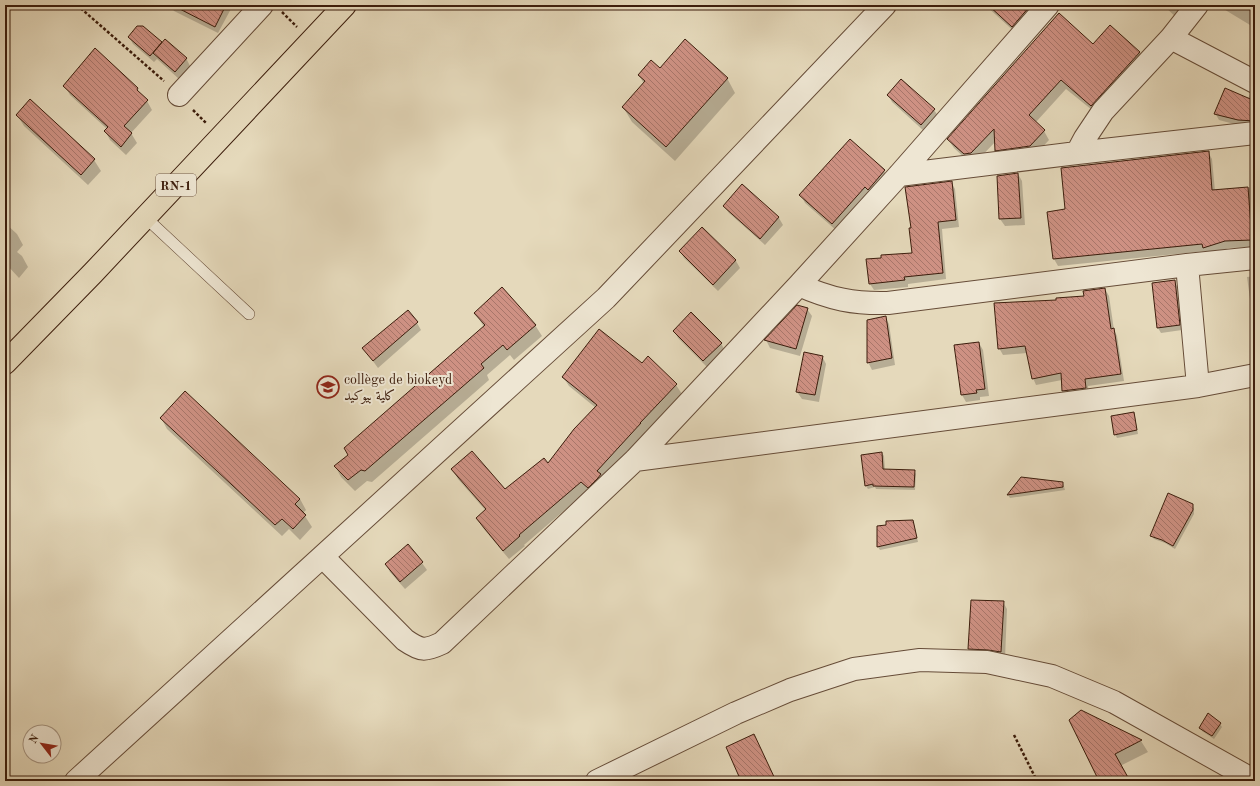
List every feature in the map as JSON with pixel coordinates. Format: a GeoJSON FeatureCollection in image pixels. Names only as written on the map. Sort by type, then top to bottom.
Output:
{"type":"FeatureCollection","features":[{"type":"Feature","properties":{"kind":"main road","name":"RN-1"},"geometry":{"type":"LineString","coordinates":[[5,363],[145,218],[345,5]]}},
{"type":"Feature","properties":{"kind":"street"},"geometry":{"type":"LineString","coordinates":[[76,781],[606,298],[885,5]]}},
{"type":"Feature","properties":{"kind":"street"},"geometry":{"type":"LineString","coordinates":[[323,557],[404,640],[416,648],[430,649],[442,643],[635,460],[799,285],[899,175],[1048,5]]}},
{"type":"Feature","properties":{"kind":"street"},"geometry":{"type":"LineString","coordinates":[[1077,153],[1103,111],[1171,38],[1197,5]]}},
{"type":"Feature","properties":{"kind":"street"},"geometry":{"type":"LineString","coordinates":[[179,95],[271,8]]}},
{"type":"Feature","properties":{"kind":"street"},"geometry":{"type":"LineString","coordinates":[[1171,38],[1255,82]]}},
{"type":"Feature","properties":{"kind":"street"},"geometry":{"type":"LineString","coordinates":[[899,175],[1255,133]]}},
{"type":"Feature","properties":{"kind":"street"},"geometry":{"type":"LineString","coordinates":[[799,285],[833,298],[869,303],[888,302],[1255,258]]}},
{"type":"Feature","properties":{"kind":"street"},"geometry":{"type":"LineString","coordinates":[[1187,265],[1198,386]]}},
{"type":"Feature","properties":{"kind":"street"},"geometry":{"type":"LineString","coordinates":[[635,460],[1198,386],[1255,375]]}},
{"type":"Feature","properties":{"kind":"street"},"geometry":{"type":"LineString","coordinates":[[597,781],[736,713],[790,690],[854,669],[920,660],[987,662],[1052,676],[1114,702],[1255,781]]}},
{"type":"Feature","properties":{"kind":"lane"},"geometry":{"type":"LineString","coordinates":[[145,218],[249,314]]}},
{"type":"Feature","properties":{"kind":"path"},"geometry":{"type":"LineString","coordinates":[[77,5],[179,95],[220,138]]}},
{"type":"Feature","properties":{"kind":"path"},"geometry":{"type":"LineString","coordinates":[[271,8],[312,41]]}},
{"type":"Feature","properties":{"kind":"path"},"geometry":{"type":"LineString","coordinates":[[1014,736],[1037,781]]}},
{"type":"Feature","properties":{"kind":"building"},"geometry":{"type":"Polygon","coordinates":[[[172,5],[226,5],[215,27],[172,5]]]}},
{"type":"Feature","properties":{"kind":"building"},"geometry":{"type":"Polygon","coordinates":[[[988,5],[1029,5],[1030,6],[1012,27],[988,5]]]}},
{"type":"Feature","properties":{"kind":"building"},"geometry":{"type":"Polygon","coordinates":[[[1059,13],[1093,44],[1110,25],[1140,52],[1091,106],[1061,80],[1029,115],[1045,130],[1030,146],[995,151],[994,129],[971,153],[964,154],[947,139],[1059,13]]]}},
{"type":"Feature","properties":{"kind":"building"},"geometry":{"type":"Polygon","coordinates":[[[137,26],[143,26],[162,42],[150,56],[128,37],[137,26]]]}},
{"type":"Feature","properties":{"kind":"building"},"geometry":{"type":"Polygon","coordinates":[[[165,39],[187,58],[175,72],[153,53],[165,39]]]}},
{"type":"Feature","properties":{"kind":"building"},"geometry":{"type":"Polygon","coordinates":[[[685,39],[728,78],[666,147],[622,107],[645,81],[638,75],[651,60],[660,68],[685,39]]]}},
{"type":"Feature","properties":{"kind":"building"},"geometry":{"type":"Polygon","coordinates":[[[95,48],[138,88],[137,90],[148,100],[124,126],[132,133],[121,147],[104,131],[108,127],[63,86],[95,48]]]}},
{"type":"Feature","properties":{"kind":"building"},"geometry":{"type":"Polygon","coordinates":[[[901,79],[935,109],[921,125],[887,95],[901,79]]]}},
{"type":"Feature","properties":{"kind":"building"},"geometry":{"type":"Polygon","coordinates":[[[1225,88],[1255,101],[1255,121],[1238,120],[1214,114],[1225,88]]]}},
{"type":"Feature","properties":{"kind":"building"},"geometry":{"type":"Polygon","coordinates":[[[30,99],[95,159],[81,175],[16,115],[30,99]]]}},
{"type":"Feature","properties":{"kind":"building"},"geometry":{"type":"Polygon","coordinates":[[[850,139],[885,170],[868,190],[865,187],[832,224],[799,195],[850,139]]]}},
{"type":"Feature","properties":{"kind":"building"},"geometry":{"type":"Polygon","coordinates":[[[1209,151],[1212,190],[1248,187],[1252,240],[1225,241],[1203,248],[1202,244],[1053,259],[1047,212],[1065,209],[1061,168],[1209,151]]]}},
{"type":"Feature","properties":{"kind":"building"},"geometry":{"type":"Polygon","coordinates":[[[1018,173],[1021,218],[999,219],[997,176],[1018,173]]]}},
{"type":"Feature","properties":{"kind":"building"},"geometry":{"type":"Polygon","coordinates":[[[952,181],[956,220],[938,222],[943,273],[904,277],[905,280],[869,284],[866,259],[881,258],[881,255],[912,253],[909,228],[911,228],[905,187],[952,181]]]}},
{"type":"Feature","properties":{"kind":"building"},"geometry":{"type":"Polygon","coordinates":[[[742,184],[779,217],[760,239],[723,206],[742,184]]]}},
{"type":"Feature","properties":{"kind":"building"},"geometry":{"type":"Polygon","coordinates":[[[702,227],[736,260],[713,285],[679,251],[702,227]]]}},
{"type":"Feature","properties":{"kind":"building"},"geometry":{"type":"Polygon","coordinates":[[[1175,280],[1180,325],[1157,328],[1152,283],[1175,280]]]}},
{"type":"Feature","properties":{"kind":"building"},"geometry":{"type":"Polygon","coordinates":[[[502,287],[536,325],[507,350],[503,345],[481,364],[484,368],[365,471],[361,470],[348,480],[334,466],[348,455],[344,448],[485,325],[474,313],[502,287]]]}},
{"type":"Feature","properties":{"kind":"building"},"geometry":{"type":"Polygon","coordinates":[[[1105,288],[1111,329],[1114,328],[1121,374],[1085,379],[1086,388],[1062,391],[1061,373],[1032,379],[1025,346],[998,349],[994,303],[1056,300],[1056,298],[1084,296],[1083,291],[1105,288]]]}},
{"type":"Feature","properties":{"kind":"building"},"geometry":{"type":"Polygon","coordinates":[[[797,305],[808,308],[796,349],[764,340],[797,305]]]}},
{"type":"Feature","properties":{"kind":"building"},"geometry":{"type":"Polygon","coordinates":[[[408,310],[418,322],[373,361],[362,348],[408,310]]]}},
{"type":"Feature","properties":{"kind":"building"},"geometry":{"type":"Polygon","coordinates":[[[691,312],[722,343],[703,361],[673,331],[691,312]]]}},
{"type":"Feature","properties":{"kind":"building"},"geometry":{"type":"Polygon","coordinates":[[[886,316],[892,358],[867,363],[867,320],[886,316]]]}},
{"type":"Feature","properties":{"kind":"building"},"geometry":{"type":"Polygon","coordinates":[[[599,329],[642,363],[648,356],[677,384],[597,471],[601,474],[588,488],[581,482],[519,535],[520,536],[503,551],[476,518],[486,509],[451,469],[472,451],[505,489],[544,458],[548,463],[574,429],[597,405],[562,377],[599,329]]]}},
{"type":"Feature","properties":{"kind":"building"},"geometry":{"type":"Polygon","coordinates":[[[979,342],[985,389],[976,390],[977,393],[961,395],[954,345],[979,342]]]}},
{"type":"Feature","properties":{"kind":"building"},"geometry":{"type":"Polygon","coordinates":[[[804,352],[823,356],[815,395],[796,392],[804,352]]]}},
{"type":"Feature","properties":{"kind":"building"},"geometry":{"type":"Polygon","coordinates":[[[185,391],[300,499],[295,504],[306,515],[293,529],[282,519],[275,525],[160,418],[185,391]]]}},
{"type":"Feature","properties":{"kind":"building"},"geometry":{"type":"Polygon","coordinates":[[[1134,412],[1137,430],[1114,435],[1111,416],[1134,412]]]}},
{"type":"Feature","properties":{"kind":"building"},"geometry":{"type":"Polygon","coordinates":[[[882,452],[883,469],[915,470],[914,487],[873,486],[873,484],[865,486],[861,455],[882,452]]]}},
{"type":"Feature","properties":{"kind":"building"},"geometry":{"type":"Polygon","coordinates":[[[1021,477],[1063,482],[1063,487],[1007,495],[1021,477]]]}},
{"type":"Feature","properties":{"kind":"building"},"geometry":{"type":"Polygon","coordinates":[[[1168,493],[1193,504],[1193,510],[1173,546],[1150,536],[1168,493]]]}},
{"type":"Feature","properties":{"kind":"building"},"geometry":{"type":"Polygon","coordinates":[[[913,520],[917,538],[877,547],[877,526],[886,525],[886,521],[913,520]]]}},
{"type":"Feature","properties":{"kind":"building"},"geometry":{"type":"Polygon","coordinates":[[[408,544],[423,562],[400,582],[385,564],[408,544]]]}},
{"type":"Feature","properties":{"kind":"building"},"geometry":{"type":"Polygon","coordinates":[[[971,600],[1004,601],[1001,652],[968,649],[971,600]]]}},
{"type":"Feature","properties":{"kind":"building"},"geometry":{"type":"Polygon","coordinates":[[[1081,710],[1142,740],[1115,754],[1130,781],[1099,781],[1069,720],[1081,710]]]}},
{"type":"Feature","properties":{"kind":"building"},"geometry":{"type":"Polygon","coordinates":[[[1208,713],[1221,723],[1212,736],[1199,728],[1208,713]]]}},
{"type":"Feature","properties":{"kind":"building"},"geometry":{"type":"Polygon","coordinates":[[[754,734],[776,781],[741,781],[726,747],[754,734]]]}},
{"type":"Feature","properties":{"kind":"place","name":"collège de biokeyd كلية بيوكيد"},"geometry":{"type":"Point","coordinates":[328,387]}}]}
